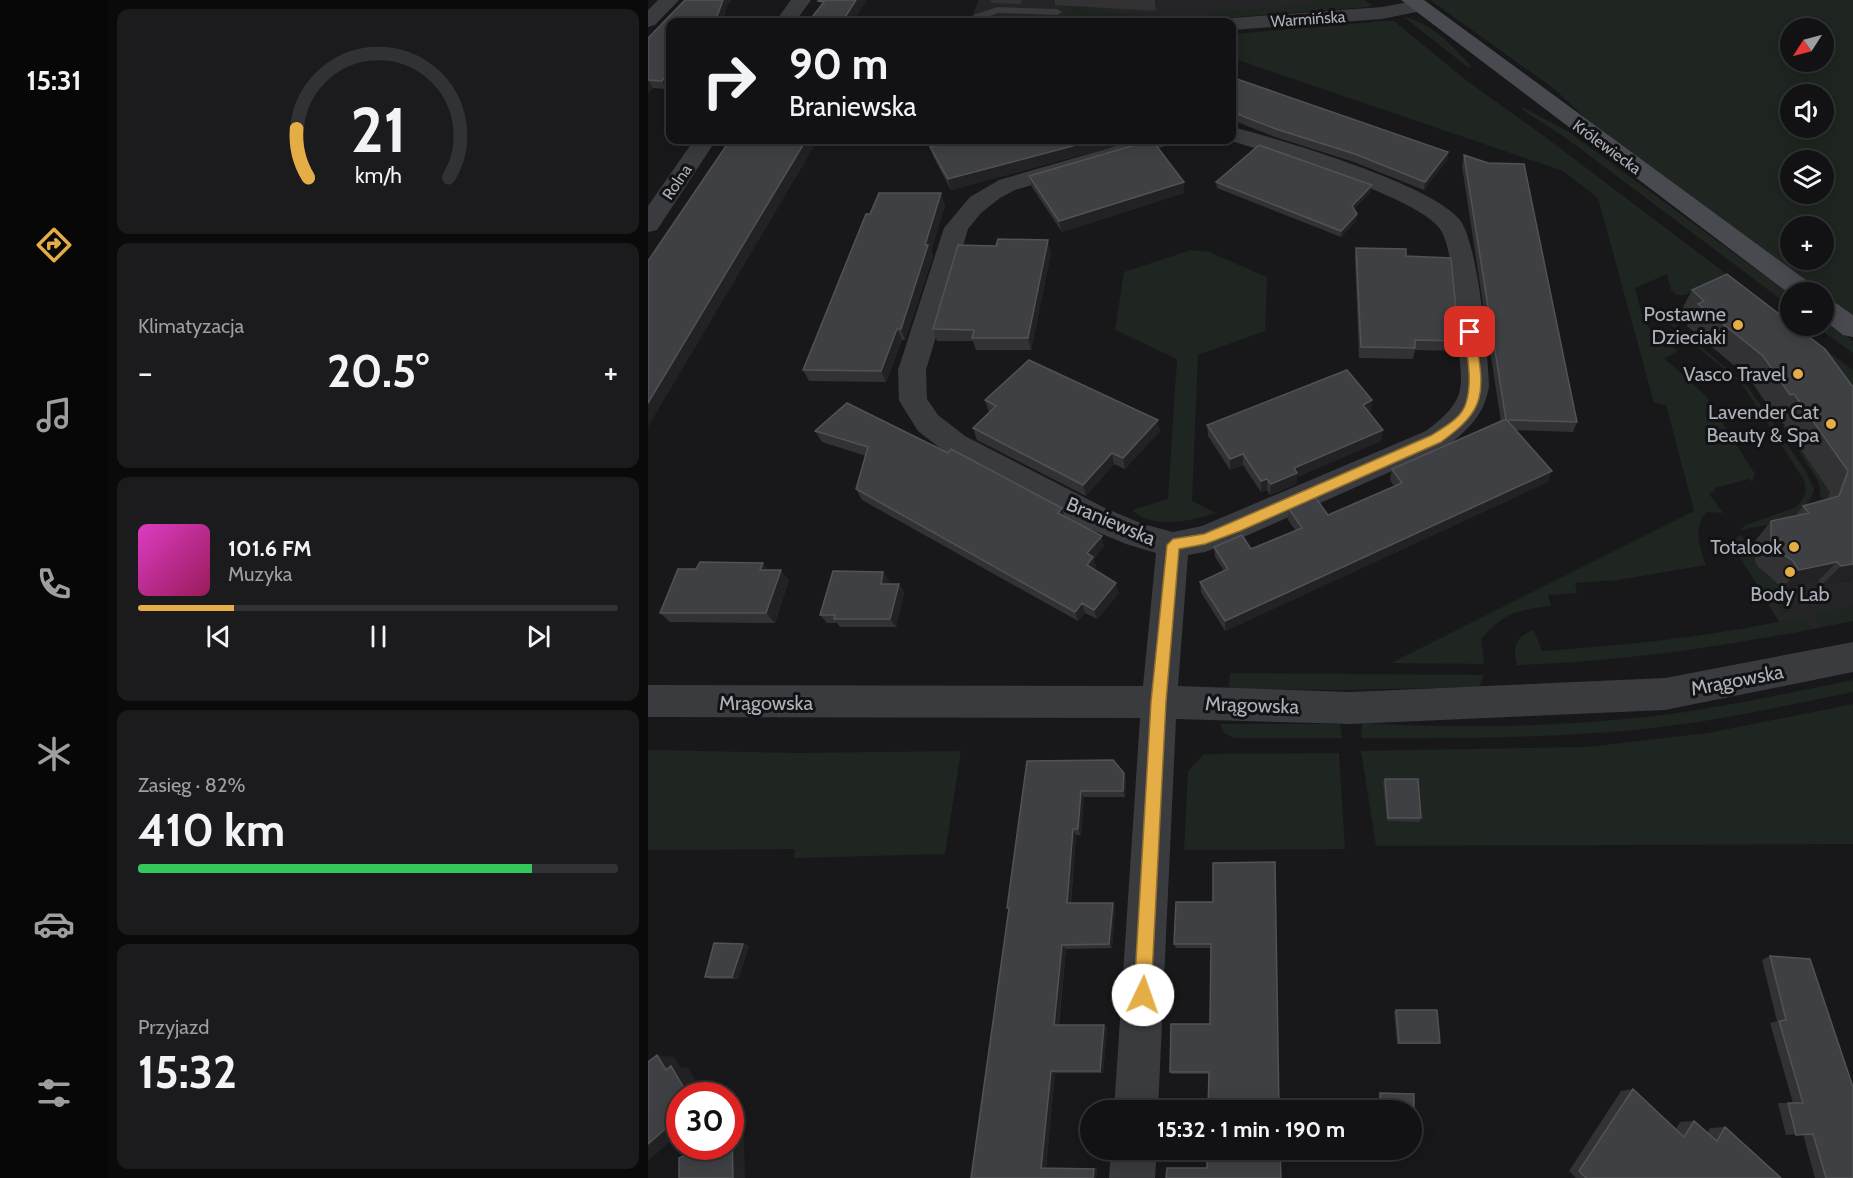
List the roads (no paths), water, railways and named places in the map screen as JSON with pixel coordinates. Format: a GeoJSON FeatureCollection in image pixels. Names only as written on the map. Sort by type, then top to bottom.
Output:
{"type":"FeatureCollection","features":[{"type":"Feature","properties":{"kind":"street"},"geometry":{"type":"LineString","coordinates":[[648,23],[669,0]]}},
{"type":"Feature","properties":{"kind":"street"},"geometry":{"type":"LineString","coordinates":[[788,18],[801,0]]}},
{"type":"Feature","properties":{"kind":"street","name":"Warmińska"},"geometry":{"type":"LineString","coordinates":[[1236,24],[1382,13],[1415,3]]}},
{"type":"Feature","properties":{"kind":"street","name":"Królewiecka"},"geometry":{"type":"LineString","coordinates":[[1415,3],[1792,282]]}},
{"type":"Feature","properties":{"kind":"street"},"geometry":{"type":"LineString","coordinates":[[648,23],[666,26]]}},
{"type":"Feature","properties":{"kind":"street","name":"Braniewska"},"geometry":{"type":"LineString","coordinates":[[1146,144],[1007,185],[986,194],[969,210],[956,228],[912,370],[913,400],[928,423],[955,444],[1094,517],[1137,535],[1173,545],[1205,539],[1225,531],[1436,439],[1457,424],[1472,406],[1475,376],[1458,246],[1449,223],[1431,207],[1404,194],[1236,135]]}},
{"type":"Feature","properties":{"kind":"street","name":"Rolna"},"geometry":{"type":"LineString","coordinates":[[648,224],[702,144]]}},
{"type":"Feature","properties":{"kind":"street"},"geometry":{"type":"LineString","coordinates":[[1834,314],[1853,328]]}},
{"type":"Feature","properties":{"kind":"street"},"geometry":{"type":"LineString","coordinates":[[1137,1100],[1159,702],[1173,545]]}},
{"type":"Feature","properties":{"kind":"street","name":"Mrągowska"},"geometry":{"type":"LineString","coordinates":[[648,701],[1159,702],[1371,707],[1665,694],[1853,657]]}},
{"type":"Feature","properties":{"kind":"street"},"geometry":{"type":"LineString","coordinates":[[1132,1178],[1133,1160]]}},
{"type":"Feature","properties":{"kind":"lane"},"geometry":{"type":"LineString","coordinates":[[978,18],[997,10],[1057,12]]}},
{"type":"Feature","properties":{"kind":"place","name":"Postawne Dzieciaki"},"geometry":{"type":"Point","coordinates":[1738,325]}},
{"type":"Feature","properties":{"kind":"place","name":"Vasco Travel"},"geometry":{"type":"Point","coordinates":[1798,374]}},
{"type":"Feature","properties":{"kind":"place","name":"Lavender Cat Beauty & Spa"},"geometry":{"type":"Point","coordinates":[1831,424]}},
{"type":"Feature","properties":{"kind":"place","name":"Totalook"},"geometry":{"type":"Point","coordinates":[1794,547]}},
{"type":"Feature","properties":{"kind":"place","name":"Body Lab"},"geometry":{"type":"Point","coordinates":[1790,572]}}]}
